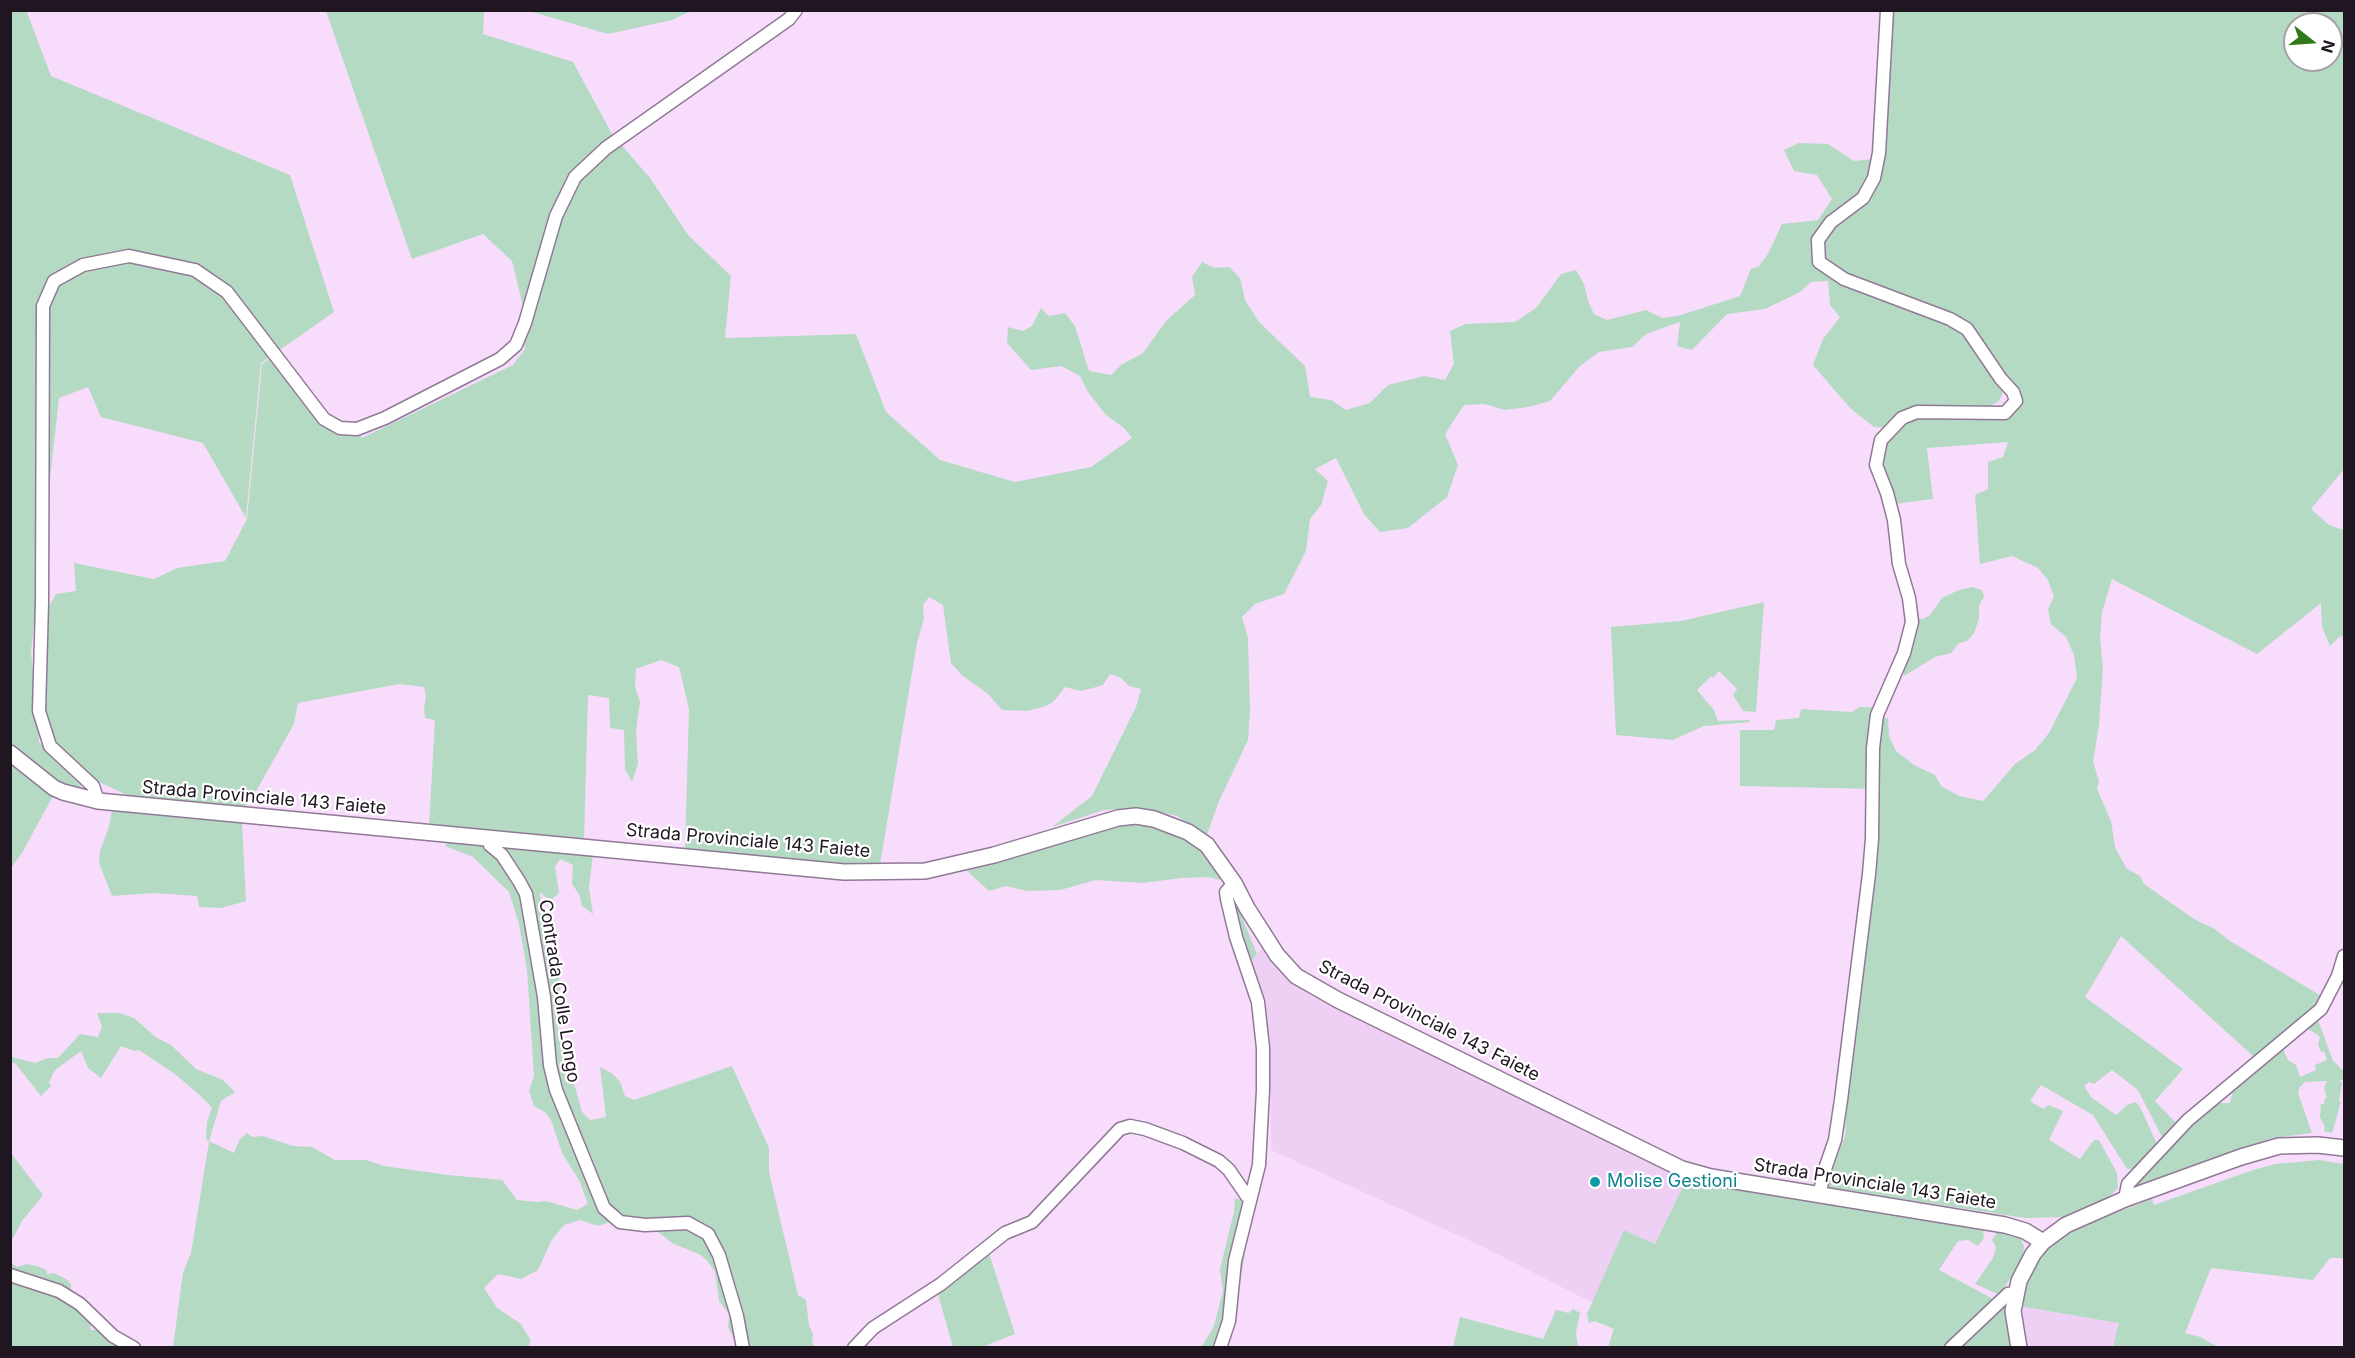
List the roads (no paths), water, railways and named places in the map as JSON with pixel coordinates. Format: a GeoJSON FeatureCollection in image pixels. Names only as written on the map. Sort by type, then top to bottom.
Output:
{"type":"FeatureCollection","features":[{"type":"Feature","properties":{"kind":"main road","name":"Strada Provinciale 143 Faiete"},"geometry":{"type":"LineString","coordinates":[[10,753],[54,788],[98,801],[844,872],[926,872],[994,855],[1118,818],[1145,817],[1171,824],[1207,845],[1234,883],[1281,961],[1296,976],[1338,1000],[1682,1169],[1711,1177],[2005,1226],[2025,1231],[2043,1242]]}},
{"type":"Feature","properties":{"kind":"main road"},"geometry":{"type":"LineString","coordinates":[[2019,1347],[2014,1323],[2015,1293],[2024,1270],[2043,1242],[2066,1225],[2125,1199],[2241,1157],[2279,1146],[2318,1145],[2344,1148]]}},
{"type":"Feature","properties":{"kind":"street"},"geometry":{"type":"LineString","coordinates":[[98,801],[93,786],[50,746],[39,711],[42,592],[43,306],[54,281],[83,264],[129,256],[195,270],[227,292],[324,419],[340,428],[357,429],[385,418],[500,359],[516,345],[525,323],[556,216],[575,177],[606,148],[789,19],[796,10]]}},
{"type":"Feature","properties":{"kind":"street"},"geometry":{"type":"LineString","coordinates":[[1819,1195],[1835,1140],[1869,874],[1872,839],[1872,748],[1876,716],[1904,653],[1912,622],[1909,598],[1899,564],[1894,519],[1876,465],[1881,440],[1902,418],[1917,412],[2005,412],[2016,401],[2013,392],[1966,330],[1950,319],[1844,279],[1819,262],[1818,240],[1831,222],[1863,198],[1874,178],[1879,153],[1887,10]]}},
{"type":"Feature","properties":{"kind":"street","name":"Contrada Colle Longo"},"geometry":{"type":"LineString","coordinates":[[488,838],[490,845],[501,855],[525,894],[544,997],[550,1065],[556,1090],[604,1208],[620,1222],[645,1225],[688,1223],[708,1234],[719,1255],[737,1316],[743,1347]]}},
{"type":"Feature","properties":{"kind":"street"},"geometry":{"type":"LineString","coordinates":[[1220,1347],[1229,1321],[1235,1260],[1259,1165],[1261,1147],[1263,1048],[1258,1002],[1229,913],[1226,892],[1234,883]]}},
{"type":"Feature","properties":{"kind":"street"},"geometry":{"type":"LineString","coordinates":[[2125,1199],[2128,1184],[2188,1120],[2321,1009],[2338,976],[2344,956]]}},
{"type":"Feature","properties":{"kind":"street"},"geometry":{"type":"LineString","coordinates":[[854,1347],[873,1328],[941,1284],[1005,1233],[1032,1222],[1120,1129],[1130,1126],[1145,1129],[1183,1143],[1219,1161],[1229,1170],[1250,1199]]}},
{"type":"Feature","properties":{"kind":"street"},"geometry":{"type":"LineString","coordinates":[[10,1275],[59,1291],[80,1304],[112,1336],[134,1347]]}},
{"type":"Feature","properties":{"kind":"street"},"geometry":{"type":"LineString","coordinates":[[1951,1347],[2008,1294],[2015,1293]]}},
{"type":"Feature","properties":{"kind":"place","name":"Molise Gestioni"},"geometry":{"type":"Point","coordinates":[1595,1182]}}]}
